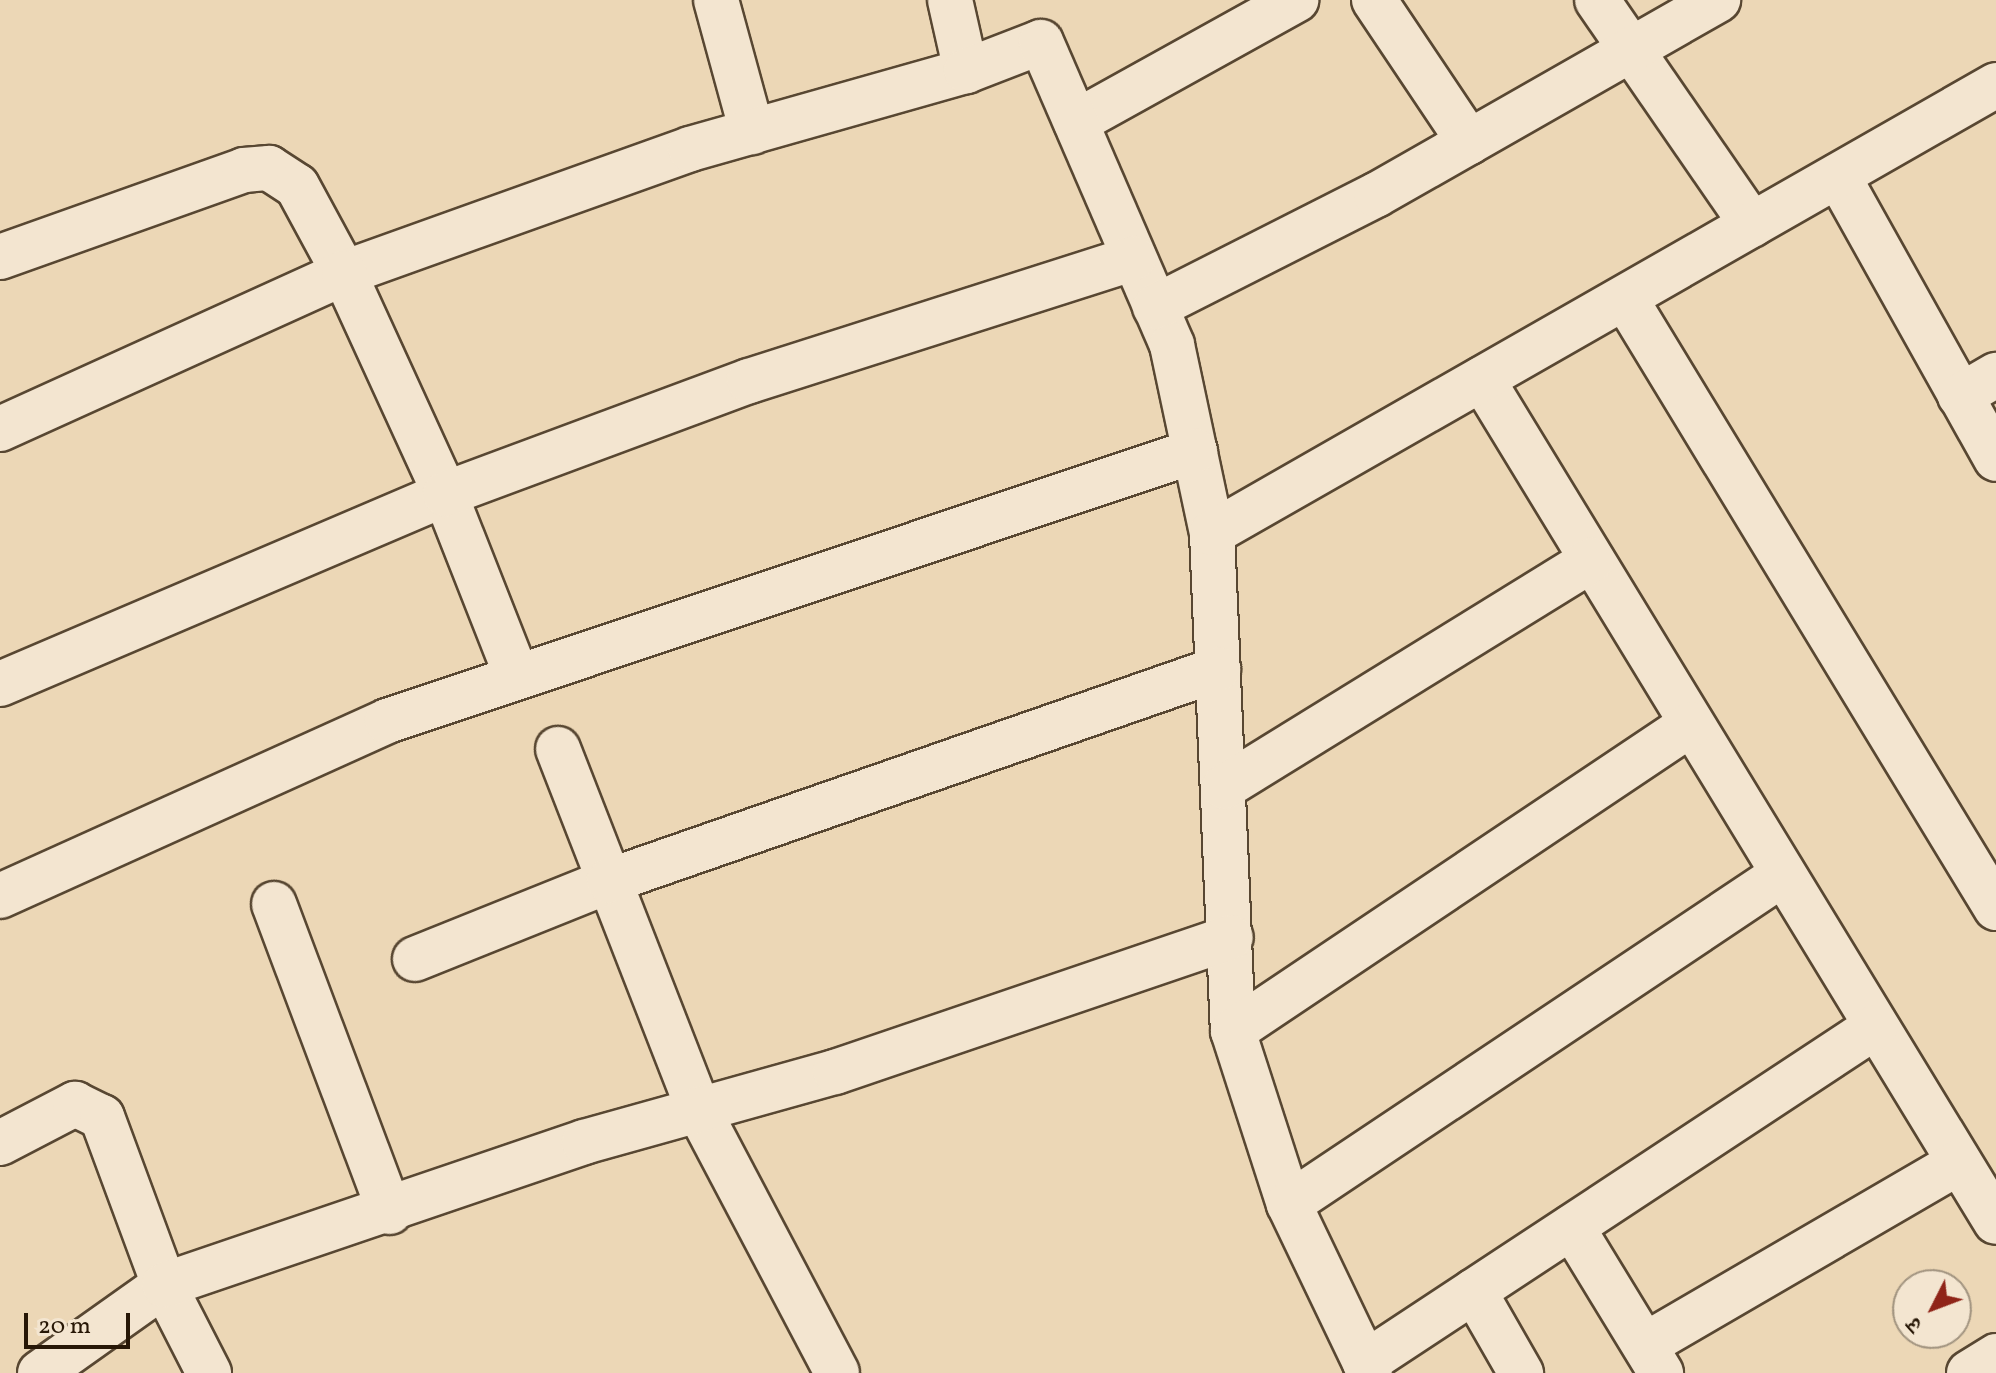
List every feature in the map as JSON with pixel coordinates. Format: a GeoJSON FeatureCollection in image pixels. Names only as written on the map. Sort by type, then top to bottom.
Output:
{"type":"FeatureCollection","features":[{"type":"Feature","properties":{"kind":"street"},"geometry":{"type":"LineString","coordinates":[[716,0],[752,132]]}},
{"type":"Feature","properties":{"kind":"street"},"geometry":{"type":"LineString","coordinates":[[950,0],[966,71]]}},
{"type":"Feature","properties":{"kind":"street"},"geometry":{"type":"LineString","coordinates":[[1076,122],[1296,0]]}},
{"type":"Feature","properties":{"kind":"street"},"geometry":{"type":"LineString","coordinates":[[1374,0],[1469,142]]}},
{"type":"Feature","properties":{"kind":"street"},"geometry":{"type":"LineString","coordinates":[[1597,0],[1752,225]]}},
{"type":"Feature","properties":{"kind":"street"},"geometry":{"type":"LineString","coordinates":[[1155,307],[1469,142],[1718,0]]}},
{"type":"Feature","properties":{"kind":"street"},"geometry":{"type":"LineString","coordinates":[[0,429],[344,273],[752,132],[966,71],[1041,42],[1155,307],[1195,451],[1212,533],[1233,1031],[1289,1204],[1368,1368],[1474,1291],[1875,1027]]}},
{"type":"Feature","properties":{"kind":"street"},"geometry":{"type":"LineString","coordinates":[[1212,533],[1996,85]]}},
{"type":"Feature","properties":{"kind":"street"},"geometry":{"type":"LineString","coordinates":[[0,257],[244,170],[269,168],[297,186],[344,273],[445,494],[516,674]]}},
{"type":"Feature","properties":{"kind":"street"},"geometry":{"type":"LineString","coordinates":[[1838,176],[1978,386],[1996,459]]}},
{"type":"Feature","properties":{"kind":"street"},"geometry":{"type":"LineString","coordinates":[[0,684],[445,494],[749,381],[1134,258]]}},
{"type":"Feature","properties":{"kind":"street"},"geometry":{"type":"LineString","coordinates":[[1625,298],[1996,908]]}},
{"type":"Feature","properties":{"kind":"street"},"geometry":{"type":"LineString","coordinates":[[1482,379],[1996,1222]]}},
{"type":"Feature","properties":{"kind":"street"},"geometry":{"type":"LineString","coordinates":[[0,896],[387,721],[516,674],[1195,451]]}},
{"type":"Feature","properties":{"kind":"street"},"geometry":{"type":"LineString","coordinates":[[1224,787],[1592,560]]}},
{"type":"Feature","properties":{"kind":"street"},"geometry":{"type":"LineString","coordinates":[[415,959],[609,881],[1218,669]]}},
{"type":"Feature","properties":{"kind":"street"},"geometry":{"type":"LineString","coordinates":[[1233,1031],[1691,724]]}},
{"type":"Feature","properties":{"kind":"street"},"geometry":{"type":"LineString","coordinates":[[558,749],[698,1109],[837,1373]]}},
{"type":"Feature","properties":{"kind":"street"},"geometry":{"type":"LineString","coordinates":[[1289,1204],[1783,874]]}},
{"type":"Feature","properties":{"kind":"street"},"geometry":{"type":"LineString","coordinates":[[274,904],[390,1212]]}},
{"type":"Feature","properties":{"kind":"street"},"geometry":{"type":"LineString","coordinates":[[40,1373],[164,1285],[698,1109],[835,1072],[1231,937]]}},
{"type":"Feature","properties":{"kind":"street"},"geometry":{"type":"LineString","coordinates":[[0,1143],[75,1104],[102,1117],[164,1285],[209,1373]]}},
{"type":"Feature","properties":{"kind":"street"},"geometry":{"type":"LineString","coordinates":[[1572,1227],[1653,1359],[1959,1162]]}},
{"type":"Feature","properties":{"kind":"street"},"geometry":{"type":"LineString","coordinates":[[1474,1291],[1521,1373]]}},
{"type":"Feature","properties":{"kind":"street"},"geometry":{"type":"LineString","coordinates":[[1969,1373],[1996,1356]]}}]}
